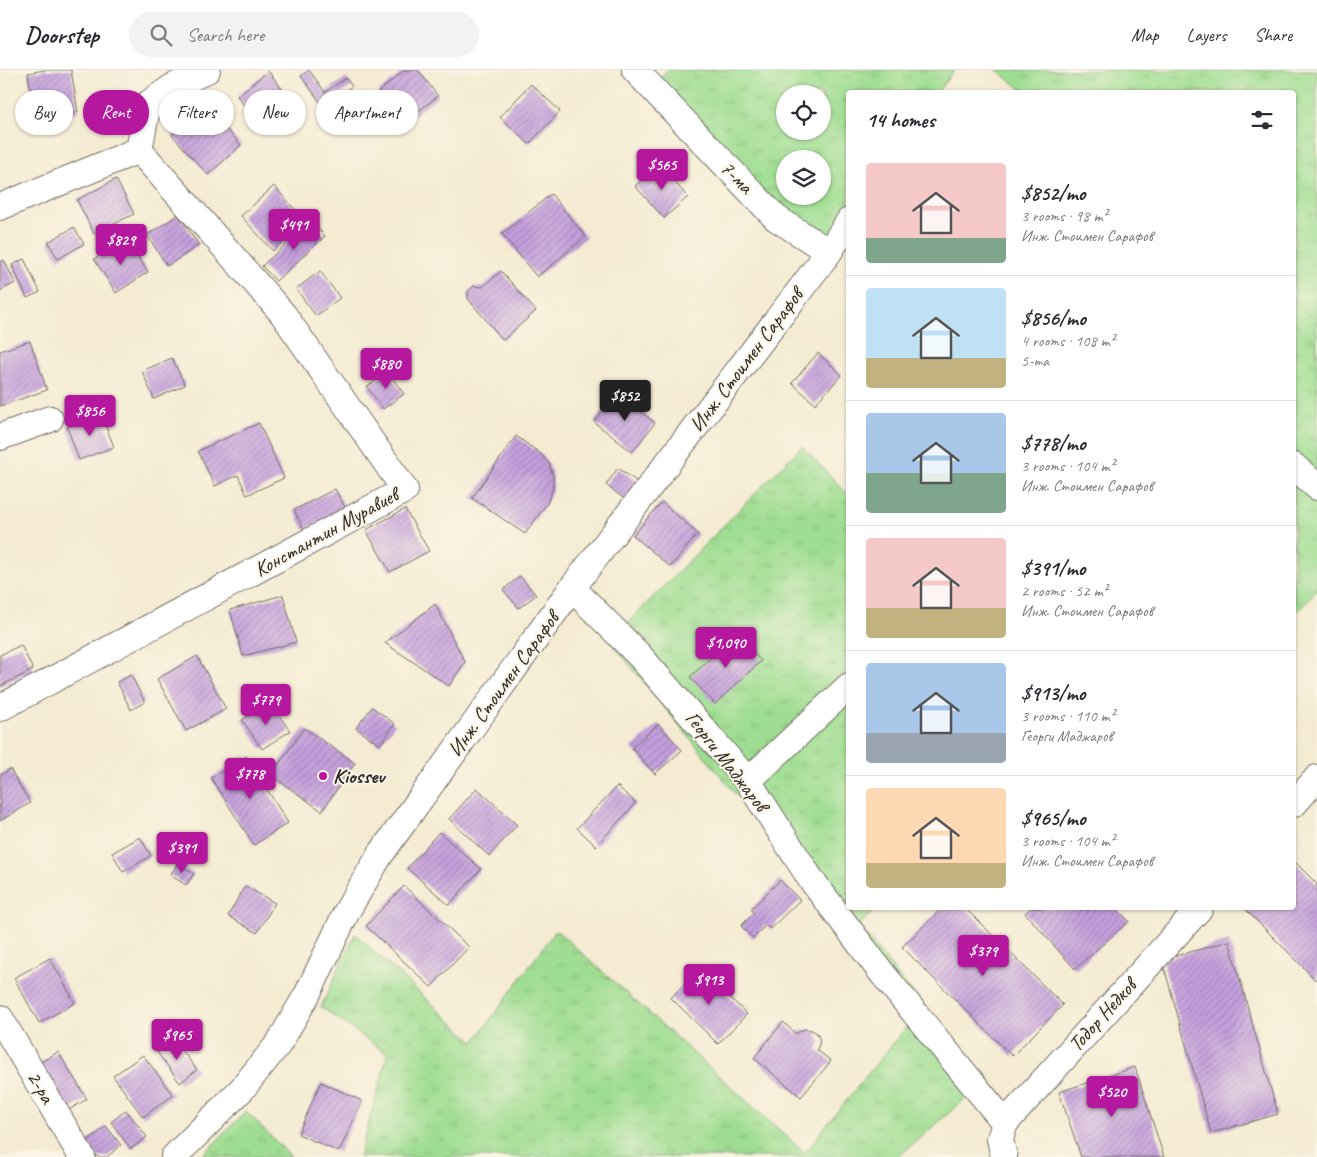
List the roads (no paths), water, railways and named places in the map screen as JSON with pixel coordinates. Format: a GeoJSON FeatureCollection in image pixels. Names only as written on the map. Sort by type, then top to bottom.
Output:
{"type":"FeatureCollection","features":[{"type":"Feature","properties":{"kind":"street"},"geometry":{"type":"LineString","coordinates":[[0,207],[139,150],[148,104],[170,79],[208,70]]}},
{"type":"Feature","properties":{"kind":"street","name":"7-ма"},"geometry":{"type":"LineString","coordinates":[[635,70],[776,218],[829,252]]}},
{"type":"Feature","properties":{"kind":"street","name":"Константин Муравиев"},"geometry":{"type":"LineString","coordinates":[[0,708],[405,490],[283,314],[139,150]]}},
{"type":"Feature","properties":{"kind":"street","name":"Инж. Стоимен Сарафов"},"geometry":{"type":"LineString","coordinates":[[174,1157],[242,1089],[278,1043],[308,993],[347,911],[380,855],[572,588],[829,252],[846,226]]}},
{"type":"Feature","properties":{"kind":"street"},"geometry":{"type":"LineString","coordinates":[[0,437],[50,419]]}},
{"type":"Feature","properties":{"kind":"street"},"geometry":{"type":"LineString","coordinates":[[1296,468],[1317,487]]}},
{"type":"Feature","properties":{"kind":"street","name":"Георги Маджаров"},"geometry":{"type":"LineString","coordinates":[[572,588],[639,655],[748,781],[810,878],[882,972],[1005,1123]]}},
{"type":"Feature","properties":{"kind":"street"},"geometry":{"type":"LineString","coordinates":[[748,781],[846,689]]}},
{"type":"Feature","properties":{"kind":"street"},"geometry":{"type":"LineString","coordinates":[[1296,802],[1317,778]]}},
{"type":"Feature","properties":{"kind":"street","name":"Тодор Недков"},"geometry":{"type":"LineString","coordinates":[[1005,1123],[1198,910]]}},
{"type":"Feature","properties":{"kind":"street","name":"2-ра"},"geometry":{"type":"LineString","coordinates":[[0,1018],[82,1157]]}},
{"type":"Feature","properties":{"kind":"street"},"geometry":{"type":"LineString","coordinates":[[1004,1157],[1000,1139],[1005,1123]]}},
{"type":"Feature","properties":{"kind":"place","name":"Kiossev"},"geometry":{"type":"Point","coordinates":[323,776]}}]}
